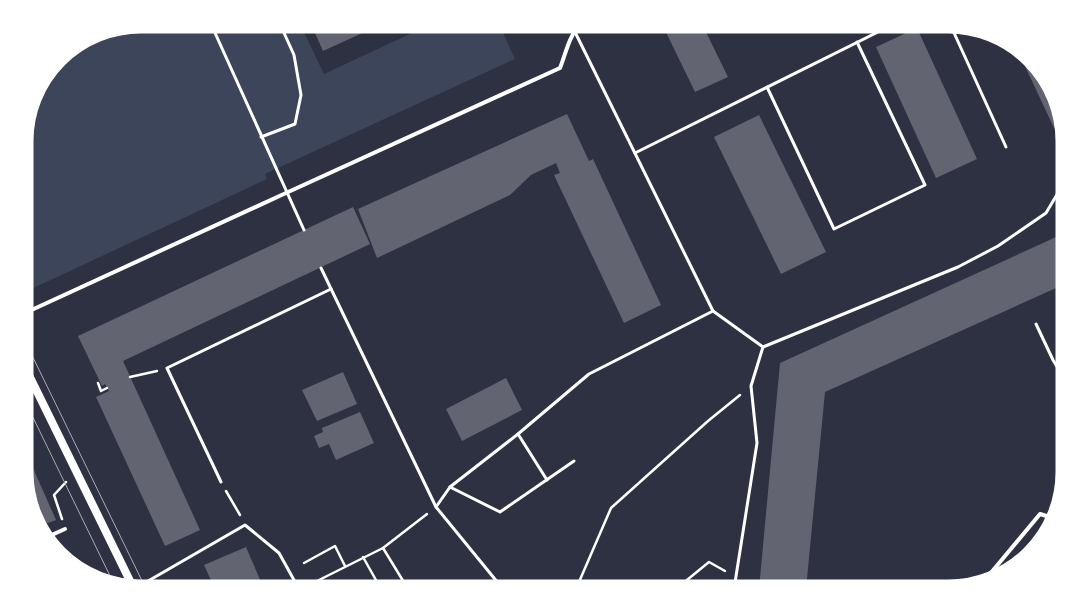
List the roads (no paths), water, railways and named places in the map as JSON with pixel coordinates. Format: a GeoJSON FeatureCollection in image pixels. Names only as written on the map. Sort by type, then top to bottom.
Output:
{"type":"FeatureCollection","features":[{"type":"Feature","properties":{"kind":"main road"},"geometry":{"type":"LineString","coordinates":[[31,379],[131,581]]}},
{"type":"Feature","properties":{"kind":"street"},"geometry":{"type":"LineString","coordinates":[[31,311],[560,68],[574,31]]}},
{"type":"Feature","properties":{"kind":"street"},"geometry":{"type":"LineString","coordinates":[[990,574],[1040,514],[1049,517]]}},
{"type":"Feature","properties":{"kind":"street"},"geometry":{"type":"LineString","coordinates":[[52,535],[65,529]]}},
{"type":"Feature","properties":{"kind":"lane"},"geometry":{"type":"LineString","coordinates":[[214,31],[304,230]]}},
{"type":"Feature","properties":{"kind":"lane"},"geometry":{"type":"LineString","coordinates":[[261,137],[295,124],[301,95],[294,55],[283,31]]}},
{"type":"Feature","properties":{"kind":"lane"},"geometry":{"type":"LineString","coordinates":[[574,31],[713,311],[763,347]]}},
{"type":"Feature","properties":{"kind":"lane"},"geometry":{"type":"LineString","coordinates":[[635,153],[880,31]]}},
{"type":"Feature","properties":{"kind":"lane"},"geometry":{"type":"LineString","coordinates":[[953,31],[1006,147]]}},
{"type":"Feature","properties":{"kind":"lane"},"geometry":{"type":"LineString","coordinates":[[767,87],[834,229],[925,185],[857,42]]}},
{"type":"Feature","properties":{"kind":"lane"},"geometry":{"type":"LineString","coordinates":[[763,347],[958,267],[998,246],[1046,213],[1058,193]]}},
{"type":"Feature","properties":{"kind":"lane"},"geometry":{"type":"LineString","coordinates":[[321,268],[436,507],[497,582]]}},
{"type":"Feature","properties":{"kind":"lane"},"geometry":{"type":"LineString","coordinates":[[221,482],[167,368],[331,289]]}},
{"type":"Feature","properties":{"kind":"lane"},"geometry":{"type":"LineString","coordinates":[[436,507],[450,487],[518,434],[589,374],[713,311]]}},
{"type":"Feature","properties":{"kind":"lane"},"geometry":{"type":"LineString","coordinates":[[1036,324],[1058,368]]}},
{"type":"Feature","properties":{"kind":"lane"},"geometry":{"type":"LineString","coordinates":[[735,582],[757,444],[751,386],[763,347]]}},
{"type":"Feature","properties":{"kind":"lane"},"geometry":{"type":"LineString","coordinates":[[518,434],[547,480]]}},
{"type":"Feature","properties":{"kind":"lane"},"geometry":{"type":"LineString","coordinates":[[450,487],[500,512],[574,461]]}},
{"type":"Feature","properties":{"kind":"lane"},"geometry":{"type":"LineString","coordinates":[[143,582],[245,525],[279,553],[295,582]]}},
{"type":"Feature","properties":{"kind":"tram line"},"geometry":{"type":"LineString","coordinates":[[31,353],[143,582]]}},
{"type":"Feature","properties":{"kind":"tram line"},"geometry":{"type":"LineString","coordinates":[[31,413],[111,577]]}}]}
